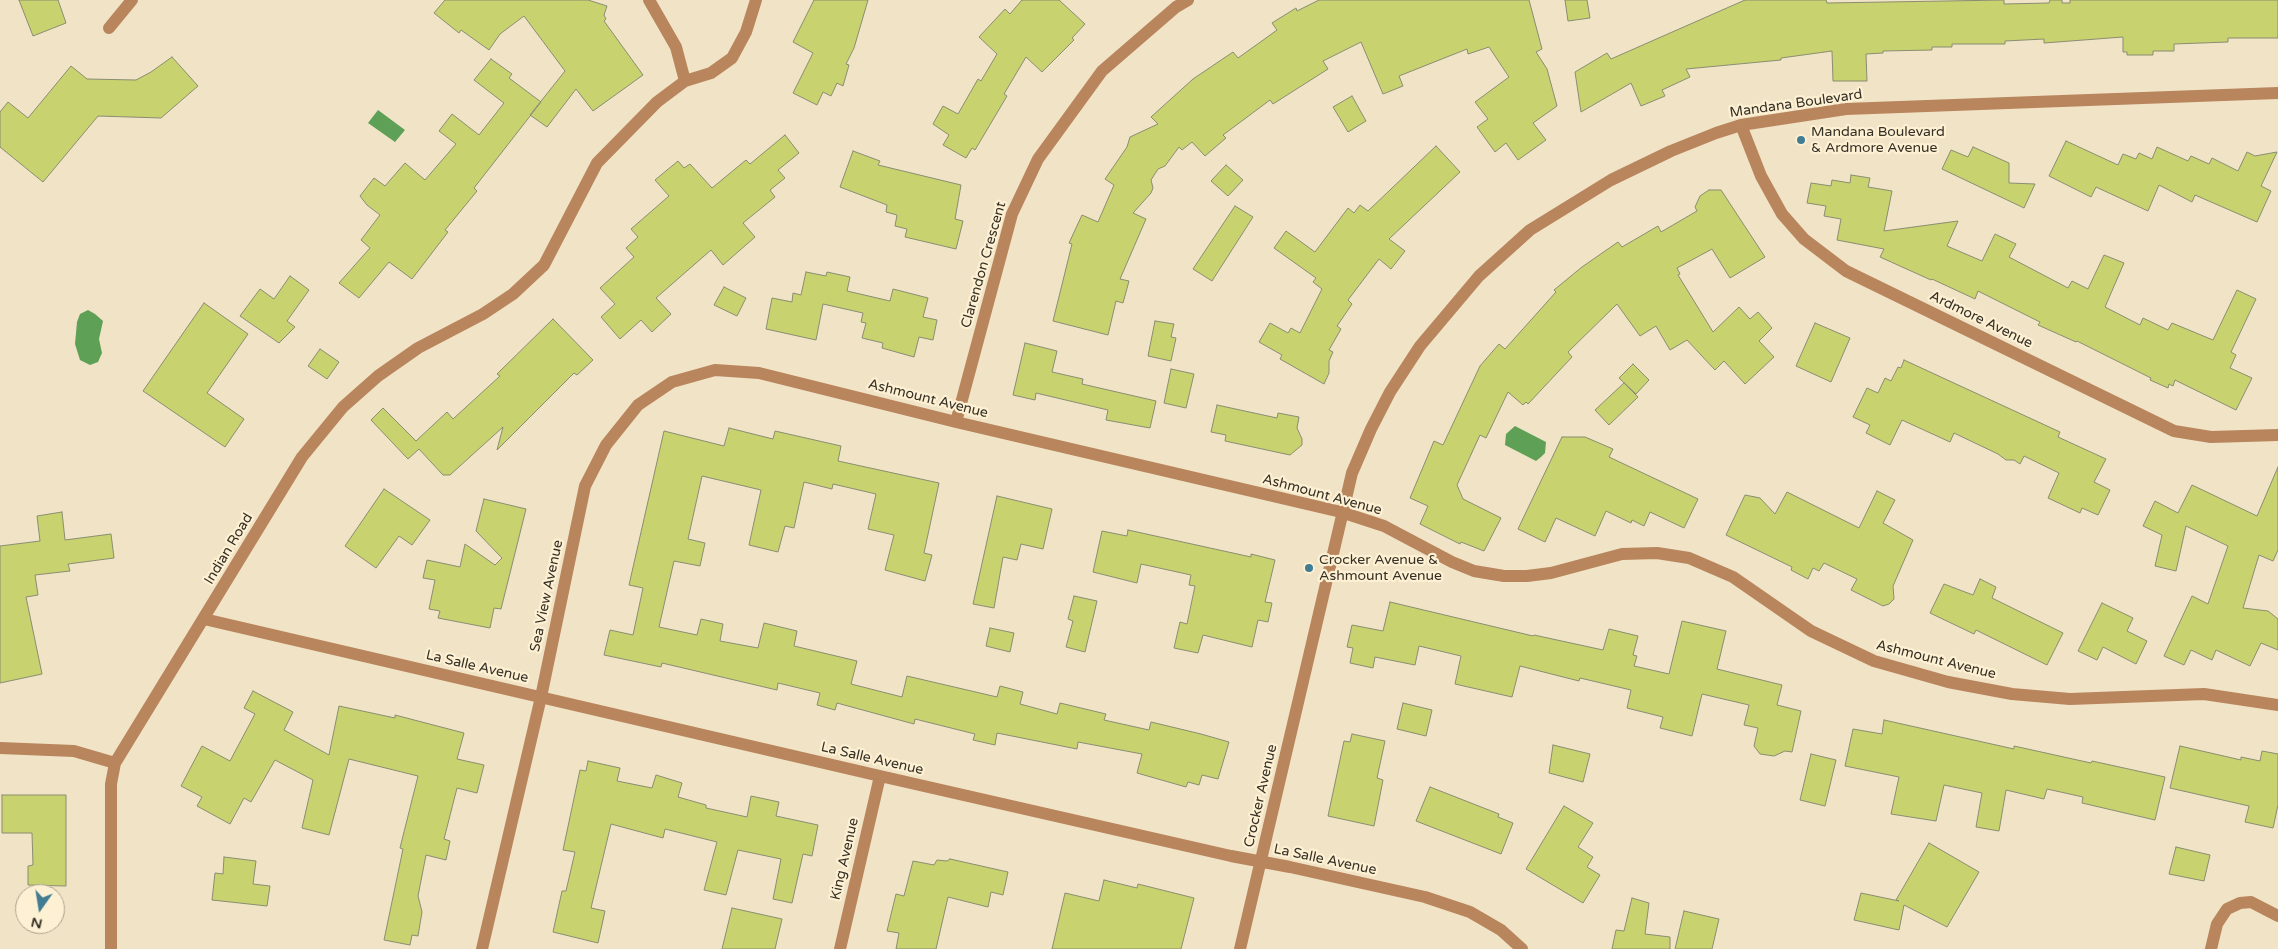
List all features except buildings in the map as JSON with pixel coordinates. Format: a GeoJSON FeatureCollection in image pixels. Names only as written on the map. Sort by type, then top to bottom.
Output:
{"type":"FeatureCollection","features":[{"type":"Feature","properties":{"kind":"street"},"geometry":{"type":"LineString","coordinates":[[109,28],[132,0]]}},
{"type":"Feature","properties":{"kind":"street"},"geometry":{"type":"LineString","coordinates":[[649,0],[676,47],[685,81]]}},
{"type":"Feature","properties":{"kind":"street","name":"Indian Road"},"geometry":{"type":"LineString","coordinates":[[111,949],[111,784],[115,764],[302,457],[343,407],[378,376],[418,348],[483,314],[513,294],[544,265],[597,163],[657,102],[685,81],[711,73],[732,58],[746,32],[756,0]]}},
{"type":"Feature","properties":{"kind":"street","name":"Clarendon Crescent"},"geometry":{"type":"LineString","coordinates":[[956,422],[1012,214],[1038,159],[1102,71],[1176,7],[1188,0]]}},
{"type":"Feature","properties":{"kind":"street","name":"Mandana Boulevard"},"geometry":{"type":"LineString","coordinates":[[1309,650],[1352,473],[1370,429],[1390,392],[1420,346],[1479,276],[1530,230],[1611,180],[1716,132],[1741,125],[1846,109],[2278,93]]}},
{"type":"Feature","properties":{"kind":"street","name":"Ardmore Avenue"},"geometry":{"type":"LineString","coordinates":[[1741,125],[1760,176],[1782,214],[1804,239],[1846,271],[2174,431],[2211,437],[2278,435]]}},
{"type":"Feature","properties":{"kind":"street","name":"Ashmount Avenue"},"geometry":{"type":"LineString","coordinates":[[715,370],[758,373],[956,422],[1341,512],[1384,526],[1467,568],[1504,576],[1551,573],[1622,554],[1657,553],[1689,558],[1733,577],[1811,631],[1874,661],[1948,682],[2012,694],[2070,699],[2204,694],[2278,705]]}},
{"type":"Feature","properties":{"kind":"street","name":"Sea View Avenue"},"geometry":{"type":"LineString","coordinates":[[482,949],[542,697],[585,486],[606,445],[638,405],[672,382],[715,370]]}},
{"type":"Feature","properties":{"kind":"street","name":"La Salle Avenue"},"geometry":{"type":"LineString","coordinates":[[204,619],[880,776],[1425,897],[1470,912],[1501,930],[1522,949]]}},
{"type":"Feature","properties":{"kind":"street","name":"Crocker Avenue"},"geometry":{"type":"LineString","coordinates":[[1240,949],[1309,650]]}},
{"type":"Feature","properties":{"kind":"street"},"geometry":{"type":"LineString","coordinates":[[0,748],[74,751],[115,764]]}},
{"type":"Feature","properties":{"kind":"street","name":"King Avenue"},"geometry":{"type":"LineString","coordinates":[[840,949],[880,776]]}},
{"type":"Feature","properties":{"kind":"street"},"geometry":{"type":"LineString","coordinates":[[2211,949],[2216,924],[2227,909],[2240,903],[2251,902],[2278,916]]}},
{"type":"Feature","properties":{"kind":"shaded area"},"geometry":{"type":"Polygon","coordinates":[[[378,110],[405,130],[395,142],[368,123],[378,110]]]}},
{"type":"Feature","properties":{"kind":"shaded area"},"geometry":{"type":"Polygon","coordinates":[[[88,310],[103,321],[99,339],[102,353],[98,362],[90,365],[80,360],[75,344],[77,322],[80,314],[88,310]]]}},
{"type":"Feature","properties":{"kind":"shaded area"},"geometry":{"type":"Polygon","coordinates":[[[1515,426],[1546,442],[1545,453],[1536,461],[1505,445],[1506,434],[1515,426]]]}},
{"type":"Feature","properties":{"kind":"place","name":"Mandana Boulevard & Ardmore Avenue"},"geometry":{"type":"Point","coordinates":[1801,140]}},
{"type":"Feature","properties":{"kind":"place","name":"Crocker Avenue & Ashmount Avenue"},"geometry":{"type":"Point","coordinates":[1309,568]}}]}
